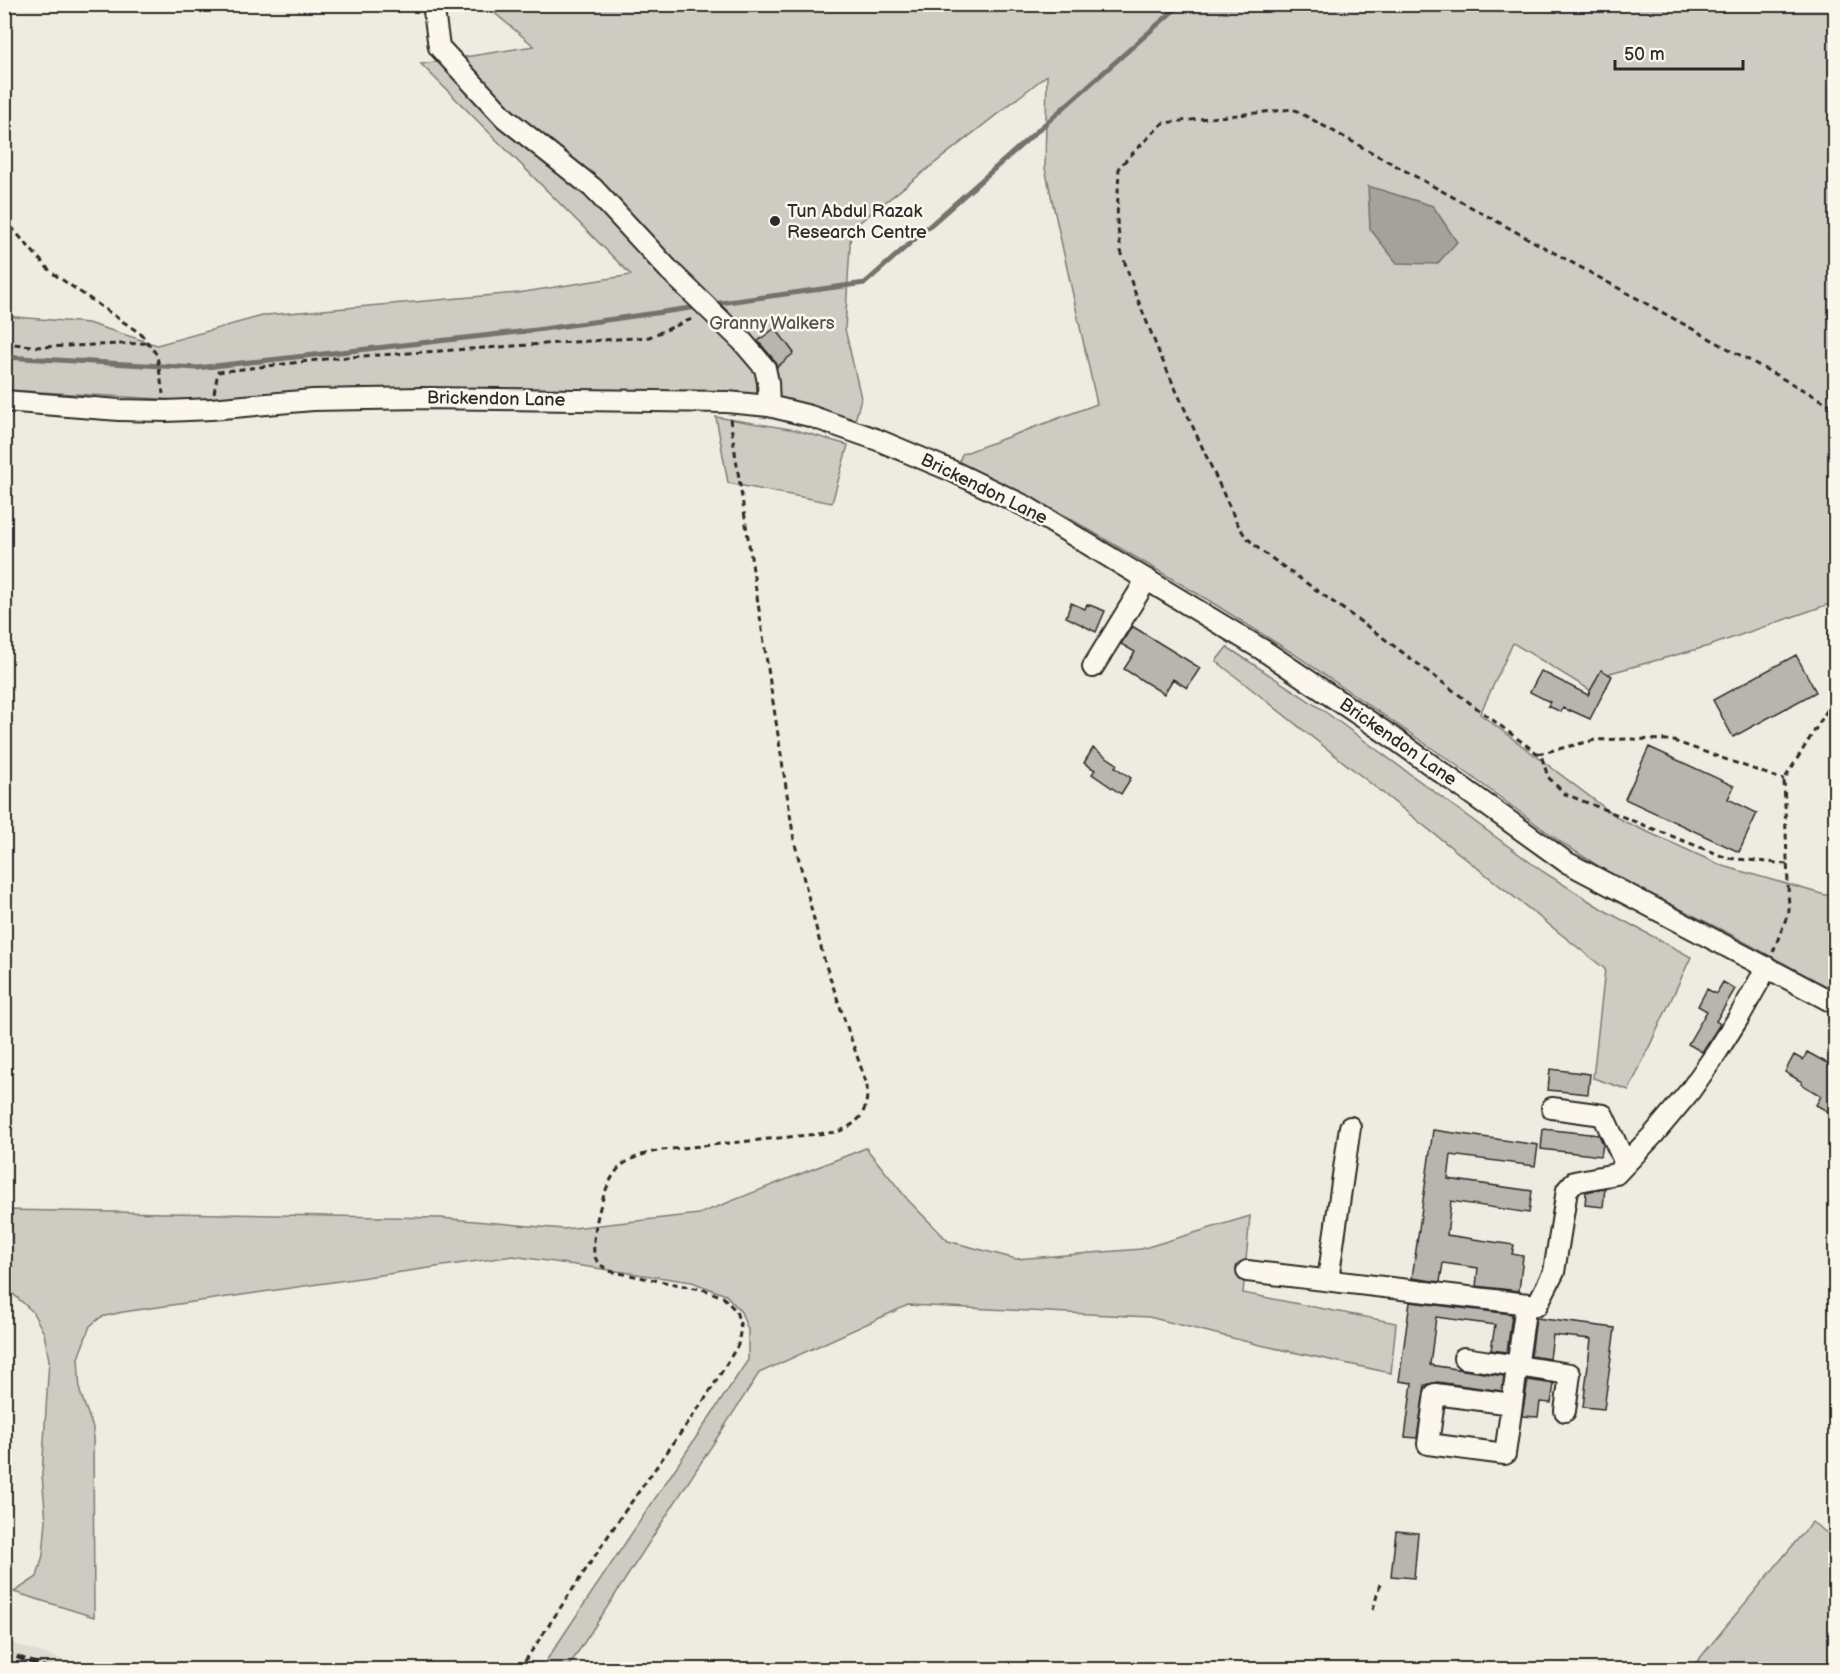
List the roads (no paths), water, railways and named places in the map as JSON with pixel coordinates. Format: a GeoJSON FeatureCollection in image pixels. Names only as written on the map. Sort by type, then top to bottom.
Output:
{"type":"FeatureCollection","features":[{"type":"Feature","properties":{"kind":"street"},"geometry":{"type":"LineString","coordinates":[[433,4],[440,47],[505,118],[592,188],[669,270],[742,341],[765,368],[769,406]]}},
{"type":"Feature","properties":{"kind":"street","name":"Brickendon Lane"},"geometry":{"type":"LineString","coordinates":[[4,401],[119,410],[166,411],[313,400],[422,398],[727,402],[769,406],[810,416],[878,440],[952,471],[1025,506],[1263,650],[1373,724],[1566,862],[1836,1004]]}},
{"type":"Feature","properties":{"kind":"street"},"geometry":{"type":"LineString","coordinates":[[1093,667],[1147,579]]}},
{"type":"Feature","properties":{"kind":"street"},"geometry":{"type":"LineString","coordinates":[[1247,1271],[1537,1305],[1554,1272],[1567,1190],[1574,1182],[1616,1174],[1654,1134],[1690,1091],[1715,1055],[1767,967]]}},
{"type":"Feature","properties":{"kind":"street"},"geometry":{"type":"LineString","coordinates":[[1552,1108],[1603,1115],[1625,1163]]}},
{"type":"Feature","properties":{"kind":"street"},"geometry":{"type":"LineString","coordinates":[[1328,1281],[1350,1127]]}},
{"type":"Feature","properties":{"kind":"street"},"geometry":{"type":"LineString","coordinates":[[1512,1404],[1435,1394],[1428,1444],[1505,1454],[1512,1404],[1517,1367],[1526,1304]]}},
{"type":"Feature","properties":{"kind":"street"},"geometry":{"type":"LineString","coordinates":[[1464,1358],[1570,1374],[1565,1412]]}},
{"type":"Feature","properties":{"kind":"waterway"},"geometry":{"type":"LineString","coordinates":[[713,304],[865,283],[1181,4]]}},
{"type":"Feature","properties":{"kind":"waterway"},"geometry":{"type":"LineString","coordinates":[[4,357],[197,368],[536,330],[698,307]]}},
{"type":"Feature","properties":{"kind":"railway"},"geometry":{"type":"LineString","coordinates":[[4,1652],[52,1670]]}},
{"type":"Feature","properties":{"kind":"place","name":"Tun Abdul Razak Research Centre"},"geometry":{"type":"Point","coordinates":[775,221]}},
{"type":"Feature","properties":{"kind":"park label","name":"Granny Walkers"},"geometry":{"type":"Point","coordinates":[772,323]}}]}
